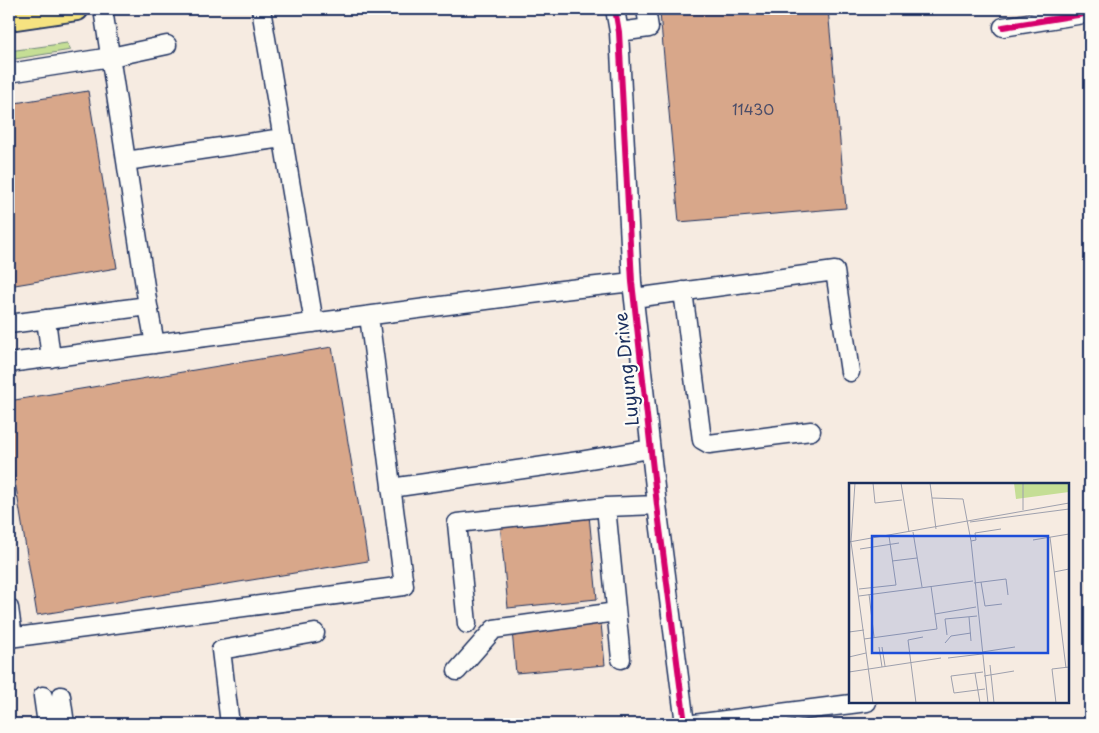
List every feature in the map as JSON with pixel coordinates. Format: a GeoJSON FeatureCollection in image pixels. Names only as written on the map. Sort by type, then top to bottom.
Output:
{"type":"FeatureCollection","features":[{"type":"Feature","properties":{"kind":"main road"},"geometry":{"type":"LineString","coordinates":[[9,19],[76,9]]}},
{"type":"Feature","properties":{"kind":"street"},"geometry":{"type":"LineString","coordinates":[[103,9],[155,344]]}},
{"type":"Feature","properties":{"kind":"street"},"geometry":{"type":"LineString","coordinates":[[261,9],[314,323]]}},
{"type":"Feature","properties":{"kind":"street","name":"Luyung Drive"},"geometry":{"type":"LineString","coordinates":[[615,9],[619,32],[633,290],[650,449],[685,724]]}},
{"type":"Feature","properties":{"kind":"street"},"geometry":{"type":"LineString","coordinates":[[619,32],[649,28],[646,9]]}},
{"type":"Feature","properties":{"kind":"street"},"geometry":{"type":"LineString","coordinates":[[1003,27],[1090,13]]}},
{"type":"Feature","properties":{"kind":"street"},"geometry":{"type":"LineString","coordinates":[[9,72],[111,58],[167,45]]}},
{"type":"Feature","properties":{"kind":"street"},"geometry":{"type":"LineString","coordinates":[[126,161],[282,138]]}},
{"type":"Feature","properties":{"kind":"street"},"geometry":{"type":"LineString","coordinates":[[9,363],[562,290],[683,291],[834,271],[850,372]]}},
{"type":"Feature","properties":{"kind":"street"},"geometry":{"type":"LineString","coordinates":[[683,291],[702,440],[709,444],[811,431]]}},
{"type":"Feature","properties":{"kind":"street"},"geometry":{"type":"LineString","coordinates":[[9,324],[148,306]]}},
{"type":"Feature","properties":{"kind":"street"},"geometry":{"type":"LineString","coordinates":[[9,608],[11,638],[404,586],[368,316]]}},
{"type":"Feature","properties":{"kind":"street"},"geometry":{"type":"LineString","coordinates":[[46,319],[51,358]]}},
{"type":"Feature","properties":{"kind":"street"},"geometry":{"type":"LineString","coordinates":[[391,488],[650,449]]}},
{"type":"Feature","properties":{"kind":"street"},"geometry":{"type":"LineString","coordinates":[[467,624],[456,523],[606,507],[657,505]]}},
{"type":"Feature","properties":{"kind":"street"},"geometry":{"type":"LineString","coordinates":[[606,507],[621,659]]}},
{"type":"Feature","properties":{"kind":"street"},"geometry":{"type":"LineString","coordinates":[[456,671],[494,629],[616,612]]}},
{"type":"Feature","properties":{"kind":"street"},"geometry":{"type":"LineString","coordinates":[[230,724],[221,650],[315,633]]}},
{"type":"Feature","properties":{"kind":"street"},"geometry":{"type":"LineString","coordinates":[[42,696],[47,724]]}},
{"type":"Feature","properties":{"kind":"street"},"geometry":{"type":"LineString","coordinates":[[61,696],[65,724]]}},
{"type":"Feature","properties":{"kind":"street"},"geometry":{"type":"LineString","coordinates":[[694,724],[859,703]]}},
{"type":"Feature","properties":{"kind":"green space"},"geometry":{"type":"Polygon","coordinates":[[[67,43],[71,50],[9,60],[9,51],[67,43]]]}},
{"type":"Feature","properties":{"kind":"building"},"geometry":{"type":"Polygon","coordinates":[[[703,9],[828,9],[846,208],[679,222],[660,13],[703,9]]]}},
{"type":"Feature","properties":{"kind":"building"},"geometry":{"type":"Polygon","coordinates":[[[88,91],[117,268],[9,286],[9,104],[88,91]]]}},
{"type":"Feature","properties":{"kind":"building"},"geometry":{"type":"Polygon","coordinates":[[[332,347],[368,561],[37,615],[9,445],[9,401],[332,347]]]}},
{"type":"Feature","properties":{"kind":"building"},"geometry":{"type":"Polygon","coordinates":[[[589,515],[597,599],[508,608],[500,523],[589,515]]]}},
{"type":"Feature","properties":{"kind":"building"},"geometry":{"type":"Polygon","coordinates":[[[601,623],[605,665],[516,673],[512,631],[601,623]]]}},
{"type":"Feature","properties":{"kind":"cycle path"},"geometry":{"type":"LineString","coordinates":[[615,9],[619,32],[632,282],[657,505],[685,724]]}},
{"type":"Feature","properties":{"kind":"cycle path"},"geometry":{"type":"LineString","coordinates":[[1003,27],[1090,13]]}}]}
